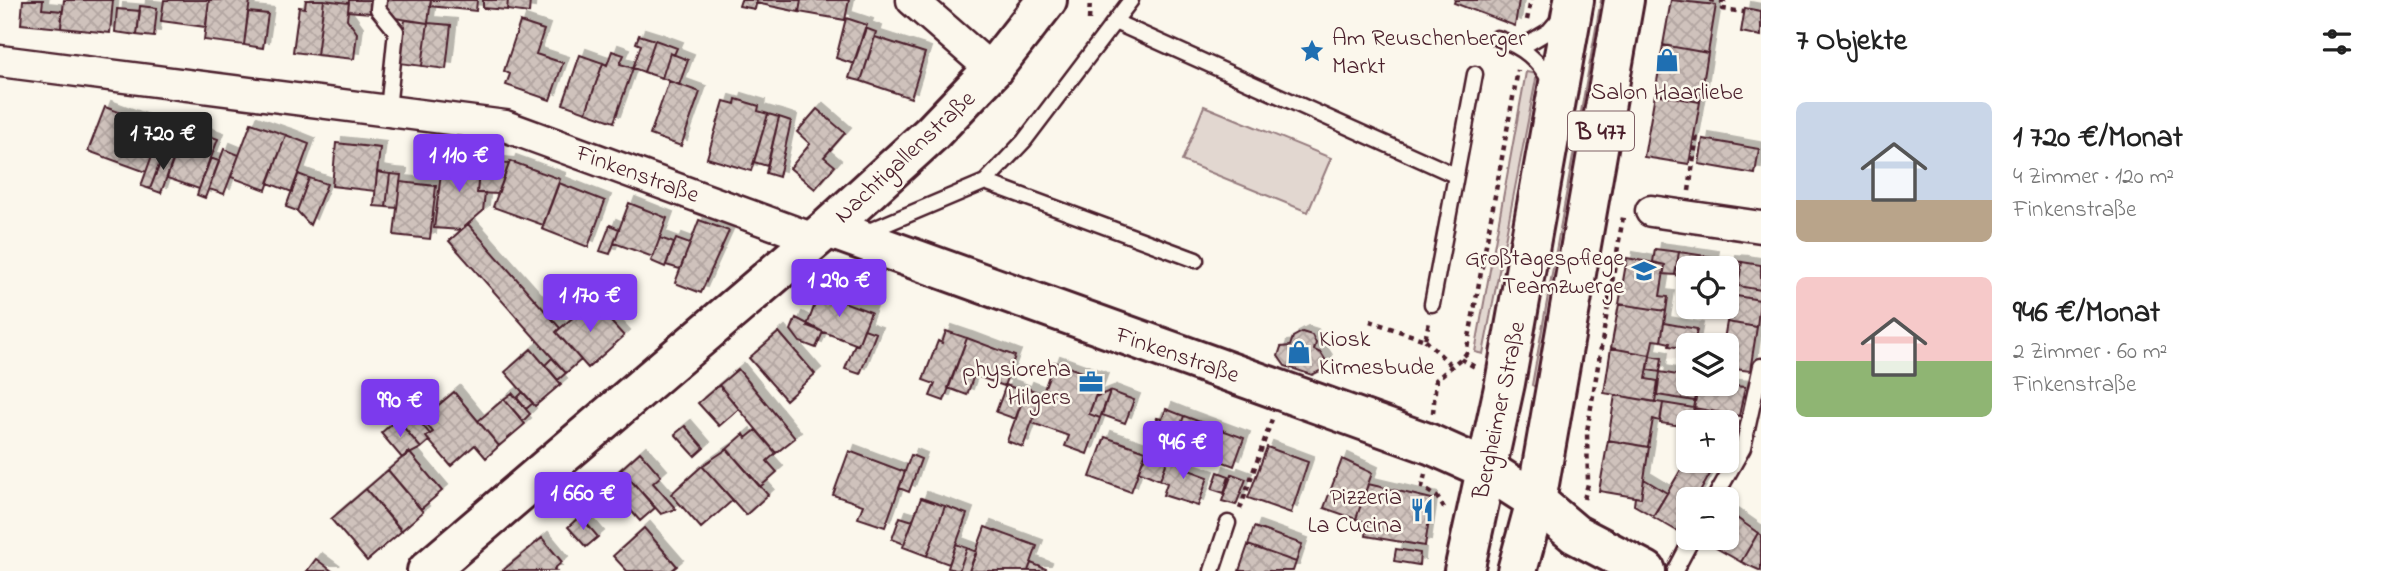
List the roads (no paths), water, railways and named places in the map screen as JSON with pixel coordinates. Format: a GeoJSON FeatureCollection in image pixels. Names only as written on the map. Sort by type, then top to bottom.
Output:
{"type":"FeatureCollection","features":[{"type":"Feature","properties":{"kind":"main road","name":"Nachtigallenstraße"},"geometry":{"type":"LineString","coordinates":[[427,571],[831,235],[992,71],[1047,0]]}},
{"type":"Feature","properties":{"kind":"main road","name":"Bergheimer Straße"},"geometry":{"type":"LineString","coordinates":[[1517,571],[1536,501],[1624,0]]}},
{"type":"Feature","properties":{"kind":"main road","name":"Bergheimer Straße"},"geometry":{"type":"LineString","coordinates":[[1464,571],[1486,470],[1574,2]]}},
{"type":"Feature","properties":{"kind":"main road","name":"Finkenstraße"},"geometry":{"type":"LineString","coordinates":[[831,235],[1430,444],[1486,470],[1536,501],[1575,534],[1646,571]]}},
{"type":"Feature","properties":{"kind":"street"},"geometry":{"type":"LineString","coordinates":[[912,0],[992,71]]}},
{"type":"Feature","properties":{"kind":"street","name":"Finkenstraße"},"geometry":{"type":"LineString","coordinates":[[0,61],[489,123],[523,131],[831,235]]}},
{"type":"Feature","properties":{"kind":"street"},"geometry":{"type":"LineString","coordinates":[[1651,211],[1761,227]]}},
{"type":"Feature","properties":{"kind":"lane"},"geometry":{"type":"LineString","coordinates":[[379,0],[378,9],[396,32],[388,110]]}},
{"type":"Feature","properties":{"kind":"lane"},"geometry":{"type":"LineString","coordinates":[[831,235],[985,182],[1024,141],[1132,0]]}},
{"type":"Feature","properties":{"kind":"lane"},"geometry":{"type":"LineString","coordinates":[[1522,47],[1549,31],[1574,2]]}},
{"type":"Feature","properties":{"kind":"lane"},"geometry":{"type":"LineString","coordinates":[[1115,22],[1454,175]]}},
{"type":"Feature","properties":{"kind":"lane"},"geometry":{"type":"LineString","coordinates":[[1497,38],[1522,47],[1542,66],[1557,93]]}},
{"type":"Feature","properties":{"kind":"lane"},"geometry":{"type":"LineString","coordinates":[[1432,304],[1475,74]]}},
{"type":"Feature","properties":{"kind":"lane"},"geometry":{"type":"LineString","coordinates":[[985,182],[1196,260]]}},
{"type":"Feature","properties":{"kind":"lane"},"geometry":{"type":"LineString","coordinates":[[1721,487],[1743,447],[1758,403],[1761,366]]}},
{"type":"Feature","properties":{"kind":"lane"},"geometry":{"type":"LineString","coordinates":[[1212,571],[1228,523]]}},
{"type":"Feature","properties":{"kind":"lane"},"geometry":{"type":"LineString","coordinates":[[1675,571],[1686,550]]}},
{"type":"Feature","properties":{"kind":"place","name":"Am Reuschenberger Markt"},"geometry":{"type":"Point","coordinates":[1312,51]}},
{"type":"Feature","properties":{"kind":"place","name":"Salon Haarliebe"},"geometry":{"type":"Point","coordinates":[1667,60]}},
{"type":"Feature","properties":{"kind":"place","name":"Großtagespflege Teamzwerge"},"geometry":{"type":"Point","coordinates":[1644,271]}},
{"type":"Feature","properties":{"kind":"place","name":"Kiosk Kirmesbude"},"geometry":{"type":"Point","coordinates":[1299,352]}},
{"type":"Feature","properties":{"kind":"place","name":"physioreha Hilgers"},"geometry":{"type":"Point","coordinates":[1091,382]}},
{"type":"Feature","properties":{"kind":"place","name":"Pizzeria La Cucina"},"geometry":{"type":"Point","coordinates":[1422,510]}}]}
